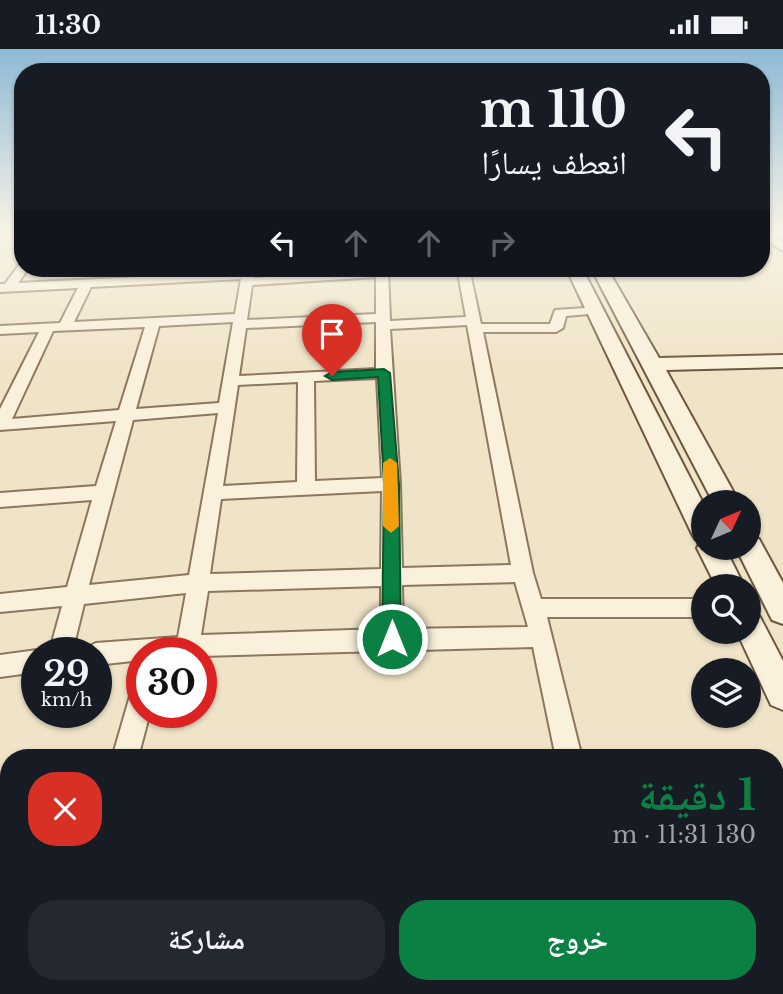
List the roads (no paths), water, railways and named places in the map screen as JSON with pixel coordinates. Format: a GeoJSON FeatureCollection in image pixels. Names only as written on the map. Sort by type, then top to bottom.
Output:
{"type":"FeatureCollection","features":[{"type":"Feature","properties":{"kind":"main road"},"geometry":{"type":"LineString","coordinates":[[579,277],[691,506]]}},
{"type":"Feature","properties":{"kind":"main road"},"geometry":{"type":"LineString","coordinates":[[604,277],[720,490]]}},
{"type":"Feature","properties":{"kind":"main road"},"geometry":{"type":"LineString","coordinates":[[756,560],[783,611]]}},
{"type":"Feature","properties":{"kind":"main road"},"geometry":{"type":"LineString","coordinates":[[758,644],[783,694]]}},
{"type":"Feature","properties":{"kind":"street"},"geometry":{"type":"LineString","coordinates":[[4,288],[142,277]]}},
{"type":"Feature","properties":{"kind":"street"},"geometry":{"type":"LineString","coordinates":[[190,637],[233,381],[248,277]]}},
{"type":"Feature","properties":{"kind":"street"},"geometry":{"type":"LineString","coordinates":[[382,277],[384,373],[391,484],[392,639]]}},
{"type":"Feature","properties":{"kind":"street"},"geometry":{"type":"LineString","coordinates":[[465,277],[523,573],[542,636],[567,749]]}},
{"type":"Feature","properties":{"kind":"street"},"geometry":{"type":"LineString","coordinates":[[65,327],[87,283]]}},
{"type":"Feature","properties":{"kind":"street"},"geometry":{"type":"LineString","coordinates":[[0,330],[240,321],[383,321],[556,328],[560,313],[595,310]]}},
{"type":"Feature","properties":{"kind":"street"},"geometry":{"type":"LineString","coordinates":[[64,637],[153,323]]}},
{"type":"Feature","properties":{"kind":"street"},"geometry":{"type":"LineString","coordinates":[[0,425],[48,327]]}},
{"type":"Feature","properties":{"kind":"street"},"geometry":{"type":"LineString","coordinates":[[653,364],[783,361]]}},
{"type":"Feature","properties":{"kind":"street"},"geometry":{"type":"LineString","coordinates":[[233,381],[384,373]]}},
{"type":"Feature","properties":{"kind":"street"},"geometry":{"type":"LineString","coordinates":[[306,378],[306,487]]}},
{"type":"Feature","properties":{"kind":"street"},"geometry":{"type":"LineString","coordinates":[[0,425],[228,407]]}},
{"type":"Feature","properties":{"kind":"street"},"geometry":{"type":"LineString","coordinates":[[214,493],[391,484]]}},
{"type":"Feature","properties":{"kind":"street"},"geometry":{"type":"LineString","coordinates":[[0,500],[103,492]]}},
{"type":"Feature","properties":{"kind":"street"},"geometry":{"type":"LineString","coordinates":[[0,603],[198,583],[523,573]]}},
{"type":"Feature","properties":{"kind":"street"},"geometry":{"type":"LineString","coordinates":[[533,608],[691,608]]}},
{"type":"Feature","properties":{"kind":"street"},"geometry":{"type":"LineString","coordinates":[[217,646],[542,636]]}},
{"type":"Feature","properties":{"kind":"street"},"geometry":{"type":"LineString","coordinates":[[0,666],[21,663]]}},
{"type":"Feature","properties":{"kind":"street"},"geometry":{"type":"LineString","coordinates":[[127,749],[133,728]]}}]}
